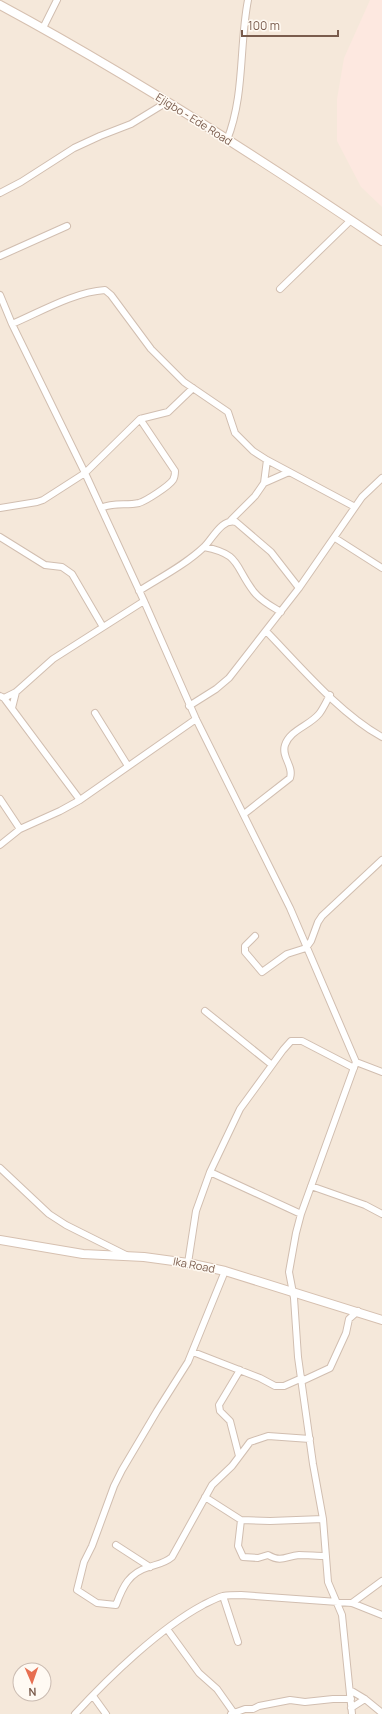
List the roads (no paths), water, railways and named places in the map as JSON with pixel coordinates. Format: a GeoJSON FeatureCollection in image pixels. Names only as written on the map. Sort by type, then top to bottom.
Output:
{"type":"FeatureCollection","features":[{"type":"Feature","properties":{"kind":"main road","name":"Ejigbo - Ede Road"},"geometry":{"type":"LineString","coordinates":[[0,5],[43,28],[167,102],[382,241]]}},
{"type":"Feature","properties":{"kind":"main road","name":"Ika Road"},"geometry":{"type":"LineString","coordinates":[[0,1240],[76,1253],[144,1257],[188,1263],[225,1271],[358,1311],[382,1320]]}},
{"type":"Feature","properties":{"kind":"street"},"geometry":{"type":"LineString","coordinates":[[43,28],[57,0]]}},
{"type":"Feature","properties":{"kind":"street"},"geometry":{"type":"LineString","coordinates":[[227,140],[236,111],[244,23],[248,0]]}},
{"type":"Feature","properties":{"kind":"street"},"geometry":{"type":"LineString","coordinates":[[0,193],[74,148],[130,124],[167,102]]}},
{"type":"Feature","properties":{"kind":"street"},"geometry":{"type":"LineString","coordinates":[[280,289],[351,220]]}},
{"type":"Feature","properties":{"kind":"street"},"geometry":{"type":"LineString","coordinates":[[0,256],[67,226]]}},
{"type":"Feature","properties":{"kind":"street"},"geometry":{"type":"LineString","coordinates":[[12,324],[78,296],[93,291],[105,290],[111,295],[151,349],[176,375],[228,412],[235,433],[253,451],[355,507]]}},
{"type":"Feature","properties":{"kind":"street"},"geometry":{"type":"LineString","coordinates":[[0,295],[12,324],[85,473],[144,602],[189,706],[290,908],[355,1065],[301,1214],[289,1272],[294,1304],[298,1357],[323,1519],[328,1582],[342,1616],[352,1711]]}},
{"type":"Feature","properties":{"kind":"street"},"geometry":{"type":"LineString","coordinates":[[0,508],[43,500],[85,473],[140,419],[168,412],[193,388]]}},
{"type":"Feature","properties":{"kind":"street"},"geometry":{"type":"LineString","coordinates":[[101,508],[114,504],[133,504],[143,501],[170,484],[174,478],[175,471],[140,419]]}},
{"type":"Feature","properties":{"kind":"street"},"geometry":{"type":"LineString","coordinates":[[139,591],[187,561],[204,547],[225,522],[231,520],[255,496],[264,483],[267,460]]}},
{"type":"Feature","properties":{"kind":"street"},"geometry":{"type":"LineString","coordinates":[[264,483],[289,472]]}},
{"type":"Feature","properties":{"kind":"street"},"geometry":{"type":"LineString","coordinates":[[189,706],[216,689],[229,678],[299,588],[355,507],[370,488],[382,478]]}},
{"type":"Feature","properties":{"kind":"street"},"geometry":{"type":"LineString","coordinates":[[231,520],[236,522],[271,552],[299,588]]}},
{"type":"Feature","properties":{"kind":"street"},"geometry":{"type":"LineString","coordinates":[[0,537],[45,565],[62,567],[72,574],[102,627]]}},
{"type":"Feature","properties":{"kind":"street"},"geometry":{"type":"LineString","coordinates":[[335,538],[382,568]]}},
{"type":"Feature","properties":{"kind":"street"},"geometry":{"type":"LineString","coordinates":[[204,547],[227,553],[238,565],[254,592],[261,600],[281,612]]}},
{"type":"Feature","properties":{"kind":"street"},"geometry":{"type":"LineString","coordinates":[[80,800],[12,708],[2,697],[16,692],[48,663],[102,627],[144,602]]}},
{"type":"Feature","properties":{"kind":"street"},"geometry":{"type":"LineString","coordinates":[[266,631],[344,709],[382,737]]}},
{"type":"Feature","properties":{"kind":"street"},"geometry":{"type":"LineString","coordinates":[[12,708],[16,692]]}},
{"type":"Feature","properties":{"kind":"street"},"geometry":{"type":"LineString","coordinates":[[244,814],[290,778],[291,768],[284,751],[285,746],[290,736],[320,714],[330,696]]}},
{"type":"Feature","properties":{"kind":"street"},"geometry":{"type":"LineString","coordinates":[[95,713],[128,766]]}},
{"type":"Feature","properties":{"kind":"street"},"geometry":{"type":"LineString","coordinates":[[0,845],[20,829],[60,811],[80,800],[196,719]]}},
{"type":"Feature","properties":{"kind":"street"},"geometry":{"type":"LineString","coordinates":[[0,799],[20,829]]}},
{"type":"Feature","properties":{"kind":"street"},"geometry":{"type":"LineString","coordinates":[[255,936],[245,946],[245,952],[262,972],[287,954],[306,948],[311,941],[318,922],[322,916],[382,860]]}},
{"type":"Feature","properties":{"kind":"street"},"geometry":{"type":"LineString","coordinates":[[204,1012],[272,1065]]}},
{"type":"Feature","properties":{"kind":"street"},"geometry":{"type":"LineString","coordinates":[[188,1263],[196,1211],[210,1172],[240,1109],[291,1041],[302,1041],[355,1065],[382,1072]]}},
{"type":"Feature","properties":{"kind":"street"},"geometry":{"type":"LineString","coordinates":[[0,1168],[49,1214],[66,1225],[129,1257]]}},
{"type":"Feature","properties":{"kind":"street"},"geometry":{"type":"LineString","coordinates":[[210,1172],[301,1214]]}},
{"type":"Feature","properties":{"kind":"street"},"geometry":{"type":"LineString","coordinates":[[311,1186],[365,1205],[382,1214]]}},
{"type":"Feature","properties":{"kind":"street"},"geometry":{"type":"LineString","coordinates":[[225,1271],[193,1352],[122,1470],[84,1562],[77,1590],[97,1603],[116,1605],[122,1589],[134,1573],[167,1561],[172,1557],[212,1485],[228,1471],[250,1442],[258,1438],[278,1436],[310,1439]]}},
{"type":"Feature","properties":{"kind":"street"},"geometry":{"type":"LineString","coordinates":[[193,1352],[240,1370],[275,1386],[284,1386],[330,1368],[346,1333],[349,1319],[358,1311]]}},
{"type":"Feature","properties":{"kind":"street"},"geometry":{"type":"LineString","coordinates":[[239,1456],[230,1421],[220,1411],[219,1405],[240,1370]]}},
{"type":"Feature","properties":{"kind":"street"},"geometry":{"type":"LineString","coordinates":[[206,1496],[241,1520],[270,1521],[323,1519]]}},
{"type":"Feature","properties":{"kind":"street"},"geometry":{"type":"LineString","coordinates":[[241,1520],[238,1546],[243,1557],[258,1558],[268,1555],[275,1559],[282,1560],[298,1555],[326,1556]]}},
{"type":"Feature","properties":{"kind":"street"},"geometry":{"type":"LineString","coordinates":[[116,1545],[150,1567]]}},
{"type":"Feature","properties":{"kind":"street"},"geometry":{"type":"LineString","coordinates":[[352,1603],[382,1581]]}},
{"type":"Feature","properties":{"kind":"street"},"geometry":{"type":"LineString","coordinates":[[75,1714],[132,1658],[167,1629],[186,1614],[223,1596],[241,1595],[352,1603],[382,1615]]}},
{"type":"Feature","properties":{"kind":"street"},"geometry":{"type":"LineString","coordinates":[[223,1596],[238,1642]]}},
{"type":"Feature","properties":{"kind":"street"},"geometry":{"type":"LineString","coordinates":[[167,1629],[199,1672],[217,1689],[232,1713],[290,1700],[305,1702],[350,1699]]}},
{"type":"Feature","properties":{"kind":"street"},"geometry":{"type":"LineString","coordinates":[[350,1690],[365,1699],[382,1713]]}},
{"type":"Feature","properties":{"kind":"street"},"geometry":{"type":"LineString","coordinates":[[93,1696],[106,1714]]}},
{"type":"Feature","properties":{"kind":"street"},"geometry":{"type":"LineString","coordinates":[[352,1711],[365,1699]]}}]}
